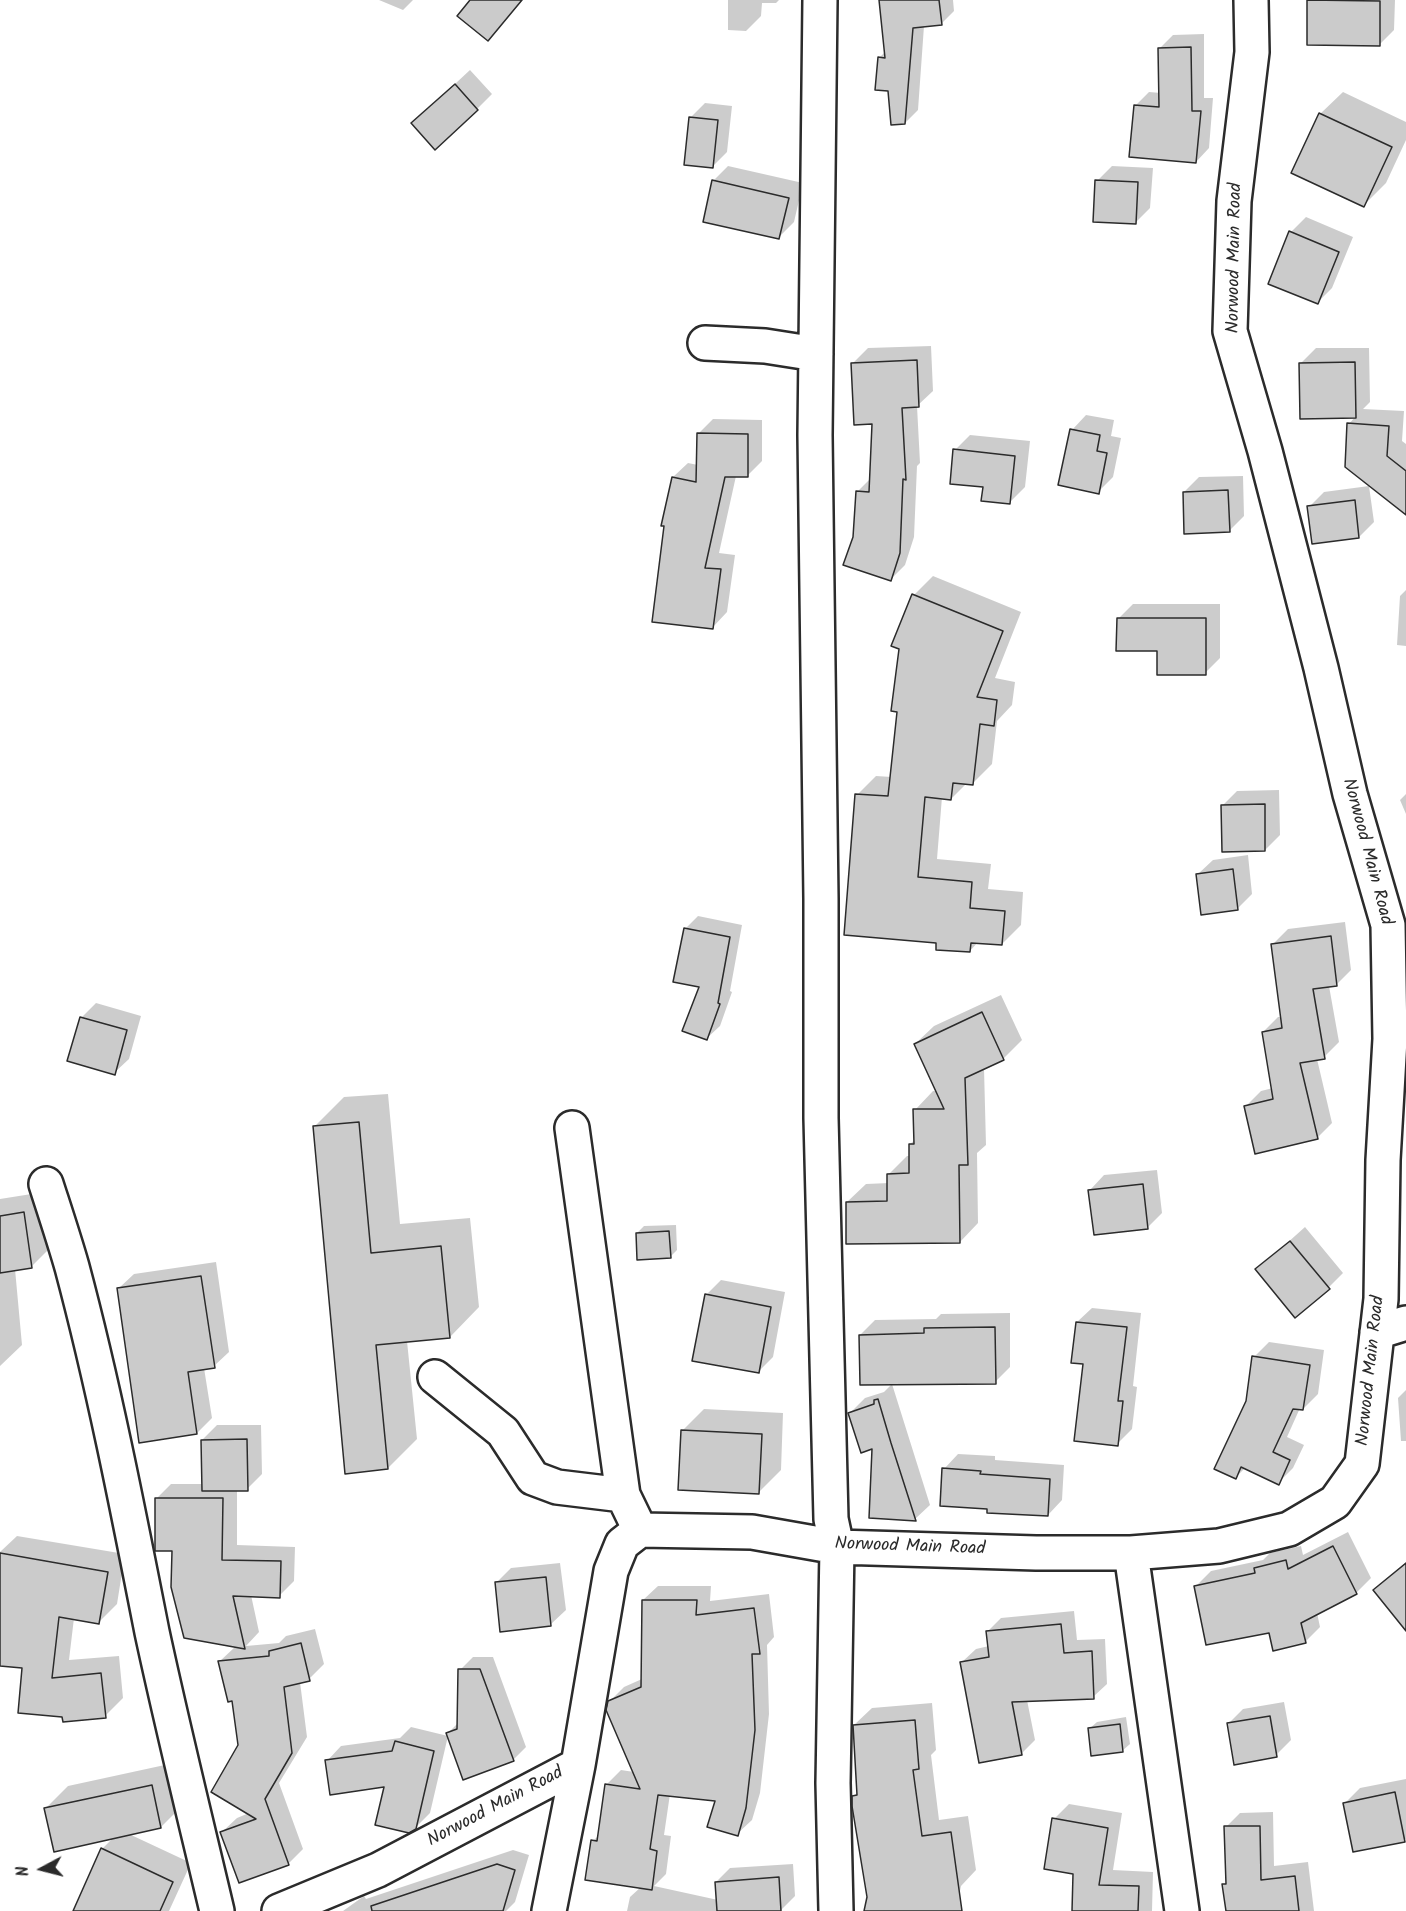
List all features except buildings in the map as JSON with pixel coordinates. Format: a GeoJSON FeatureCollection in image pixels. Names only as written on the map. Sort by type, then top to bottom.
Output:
{"type":"FeatureCollection","features":[{"type":"Feature","properties":{"kind":"street"},"geometry":{"type":"LineString","coordinates":[[820,0],[815,435],[821,899],[821,1118],[831,1520],[837,1547],[833,1783],[836,1911]]}},
{"type":"Feature","properties":{"kind":"street","name":"Norwood Main Road"},"geometry":{"type":"LineString","coordinates":[[279,1911],[378,1870],[578,1765],[612,1571],[622,1544],[640,1530],[752,1532],[837,1547],[1036,1553],[1131,1553],[1219,1546],[1289,1529],[1335,1502],[1362,1464],[1391,1328],[1381,1299],[1383,1160],[1390,1039],[1388,925],[1350,794],[1321,668],[1268,462],[1230,331],[1234,201],[1252,52],[1251,0]]}},
{"type":"Feature","properties":{"kind":"street"},"geometry":{"type":"LineString","coordinates":[[705,342],[765,346],[816,354]]}},
{"type":"Feature","properties":{"kind":"street"},"geometry":{"type":"LineString","coordinates":[[572,1128],[623,1495],[640,1530]]}},
{"type":"Feature","properties":{"kind":"street"},"geometry":{"type":"LineString","coordinates":[[46,1184],[71,1265],[96,1361],[188,1793],[217,1911]]}},
{"type":"Feature","properties":{"kind":"street"},"geometry":{"type":"LineString","coordinates":[[435,1377],[503,1432],[533,1478],[557,1487],[623,1495]]}},
{"type":"Feature","properties":{"kind":"street"},"geometry":{"type":"LineString","coordinates":[[1131,1553],[1182,1911]]}},
{"type":"Feature","properties":{"kind":"street"},"geometry":{"type":"LineString","coordinates":[[549,1911],[578,1765]]}}]}
